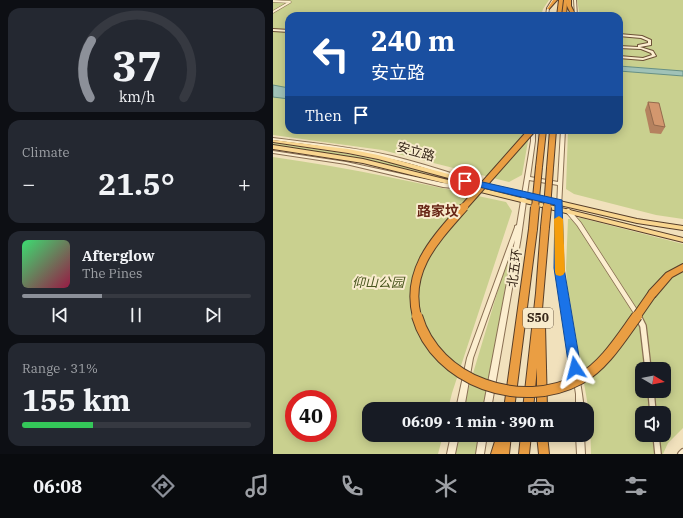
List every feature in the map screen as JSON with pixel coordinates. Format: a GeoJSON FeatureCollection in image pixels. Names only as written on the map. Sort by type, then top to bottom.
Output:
{"type":"FeatureCollection","features":[{"type":"Feature","properties":{"kind":"highway"},"geometry":{"type":"LineString","coordinates":[[548,8],[554,0]]}},
{"type":"Feature","properties":{"kind":"highway"},"geometry":{"type":"LineString","coordinates":[[560,12],[561,0]]}},
{"type":"Feature","properties":{"kind":"highway"},"geometry":{"type":"LineString","coordinates":[[564,12],[566,0]]}},
{"type":"Feature","properties":{"kind":"highway"},"geometry":{"type":"LineString","coordinates":[[569,0],[569,6],[573,12]]}},
{"type":"Feature","properties":{"kind":"highway"},"geometry":{"type":"LineString","coordinates":[[528,134],[436,239],[423,259],[417,278],[414,297],[417,318],[428,342],[445,362],[463,376],[488,387],[508,392],[528,392],[563,387],[581,378],[599,364],[652,294],[669,275],[683,267]]}},
{"type":"Feature","properties":{"kind":"highway","name":"北五环"},"geometry":{"type":"LineString","coordinates":[[510,402],[533,229],[543,134]]}},
{"type":"Feature","properties":{"kind":"highway","name":"北五环"},"geometry":{"type":"LineString","coordinates":[[529,402],[541,293],[553,134]]}},
{"type":"Feature","properties":{"kind":"highway"},"geometry":{"type":"LineString","coordinates":[[541,293],[542,402]]}},
{"type":"Feature","properties":{"kind":"highway"},"geometry":{"type":"LineString","coordinates":[[496,454],[500,442]]}},
{"type":"Feature","properties":{"kind":"highway"},"geometry":{"type":"LineString","coordinates":[[504,454],[505,442]]}},
{"type":"Feature","properties":{"kind":"highway"},"geometry":{"type":"LineString","coordinates":[[524,454],[525,442]]}},
{"type":"Feature","properties":{"kind":"highway"},"geometry":{"type":"LineString","coordinates":[[543,442],[544,454]]}},
{"type":"Feature","properties":{"kind":"main road"},"geometry":{"type":"LineString","coordinates":[[273,31],[285,32]]}},
{"type":"Feature","properties":{"kind":"main road"},"geometry":{"type":"LineString","coordinates":[[623,35],[642,37],[649,40],[650,43],[647,46],[623,46]]}},
{"type":"Feature","properties":{"kind":"main road"},"geometry":{"type":"LineString","coordinates":[[623,46],[641,48],[652,52],[653,56],[643,59],[623,57]]}},
{"type":"Feature","properties":{"kind":"main road","name":"安立路"},"geometry":{"type":"LineString","coordinates":[[273,140],[348,151],[377,157],[477,186]]}},
{"type":"Feature","properties":{"kind":"main road","name":"安立路"},"geometry":{"type":"LineString","coordinates":[[273,148],[363,161],[559,205],[637,221],[683,228]]}},
{"type":"Feature","properties":{"kind":"main road","name":"安立路"},"geometry":{"type":"LineString","coordinates":[[559,205],[567,211],[683,240]]}},
{"type":"Feature","properties":{"kind":"street"},"geometry":{"type":"LineString","coordinates":[[575,0],[575,12]]}},
{"type":"Feature","properties":{"kind":"street"},"geometry":{"type":"LineString","coordinates":[[273,1],[290,2],[273,12]]}},
{"type":"Feature","properties":{"kind":"street"},"geometry":{"type":"LineString","coordinates":[[548,8],[548,12]]}},
{"type":"Feature","properties":{"kind":"street"},"geometry":{"type":"LineString","coordinates":[[488,402],[522,215],[533,141],[532,134]]}},
{"type":"Feature","properties":{"kind":"street"},"geometry":{"type":"LineString","coordinates":[[563,134],[559,205],[559,268],[580,402]]}},
{"type":"Feature","properties":{"kind":"street","name":"安立路"},"geometry":{"type":"LineString","coordinates":[[273,152],[346,163],[443,184],[477,186]]}},
{"type":"Feature","properties":{"kind":"street"},"geometry":{"type":"LineString","coordinates":[[528,178],[560,184]]}},
{"type":"Feature","properties":{"kind":"street"},"geometry":{"type":"LineString","coordinates":[[567,211],[579,224],[635,309],[643,326],[647,362]]}},
{"type":"Feature","properties":{"kind":"street"},"geometry":{"type":"LineString","coordinates":[[461,402],[470,358],[522,215]]}},
{"type":"Feature","properties":{"kind":"street"},"geometry":{"type":"LineString","coordinates":[[451,454],[454,442]]}},
{"type":"Feature","properties":{"kind":"street"},"geometry":{"type":"LineString","coordinates":[[480,454],[482,442]]}},
{"type":"Feature","properties":{"kind":"street"},"geometry":{"type":"LineString","coordinates":[[580,442],[581,454]]}},
{"type":"Feature","properties":{"kind":"street"},"geometry":{"type":"LineString","coordinates":[[657,442],[658,454]]}},
{"type":"Feature","properties":{"kind":"green space"},"geometry":{"type":"Polygon","coordinates":[[[273,0],[549,0],[542,12],[285,12],[285,134],[529,134],[522,175],[509,182],[382,150],[273,135],[273,0]]]}},
{"type":"Feature","properties":{"kind":"green space"},"geometry":{"type":"Polygon","coordinates":[[[577,0],[683,0],[683,219],[656,215],[574,194],[566,189],[568,134],[623,134],[623,12],[579,12],[577,0]]]}},
{"type":"Feature","properties":{"kind":"green space"},"geometry":{"type":"Polygon","coordinates":[[[273,143],[354,155],[434,175],[375,162],[273,147],[273,143]]]}},
{"type":"Feature","properties":{"kind":"green space","name":"仰山公园"},"geometry":{"type":"Polygon","coordinates":[[[273,157],[419,183],[506,202],[512,211],[450,402],[362,402],[362,442],[441,442],[438,454],[273,454],[273,157]]]}},
{"type":"Feature","properties":{"kind":"green space"},"geometry":{"type":"Polygon","coordinates":[[[581,218],[683,244],[683,428],[671,440],[671,406],[635,406],[635,442],[669,442],[663,454],[591,454],[591,442],[594,442],[594,402],[587,402],[567,284],[566,268],[568,219],[581,218]]]}},
{"type":"Feature","properties":{"kind":"green space"},"geometry":{"type":"Polygon","coordinates":[[[507,260],[510,260],[485,402],[465,402],[507,260]]]}},
{"type":"Feature","properties":{"kind":"green space"},"geometry":{"type":"Polygon","coordinates":[[[458,442],[479,442],[476,454],[455,454],[458,442]]]}},
{"type":"Feature","properties":{"kind":"water"},"geometry":{"type":"Polygon","coordinates":[[[623,66],[683,71],[683,76],[623,71],[623,66]]]}},
{"type":"Feature","properties":{"kind":"water"},"geometry":{"type":"Polygon","coordinates":[[[273,85],[285,87],[285,98],[273,97],[273,85]]]}},
{"type":"Feature","properties":{"kind":"building"},"geometry":{"type":"Polygon","coordinates":[[[648,102],[659,103],[665,127],[654,125],[648,102]]]}},
{"type":"Feature","properties":{"kind":"slow traffic"},"geometry":{"type":"LineString","coordinates":[[559,219],[560,272]]}},
{"type":"Feature","properties":{"kind":"district","name":"路家坟"},"geometry":{"type":"Point","coordinates":[438,211]}},
{"type":"Feature","properties":{"kind":"route"},"geometry":{"type":"LineString","coordinates":[[465,181],[559,202],[559,268],[575,368]]}}]}
